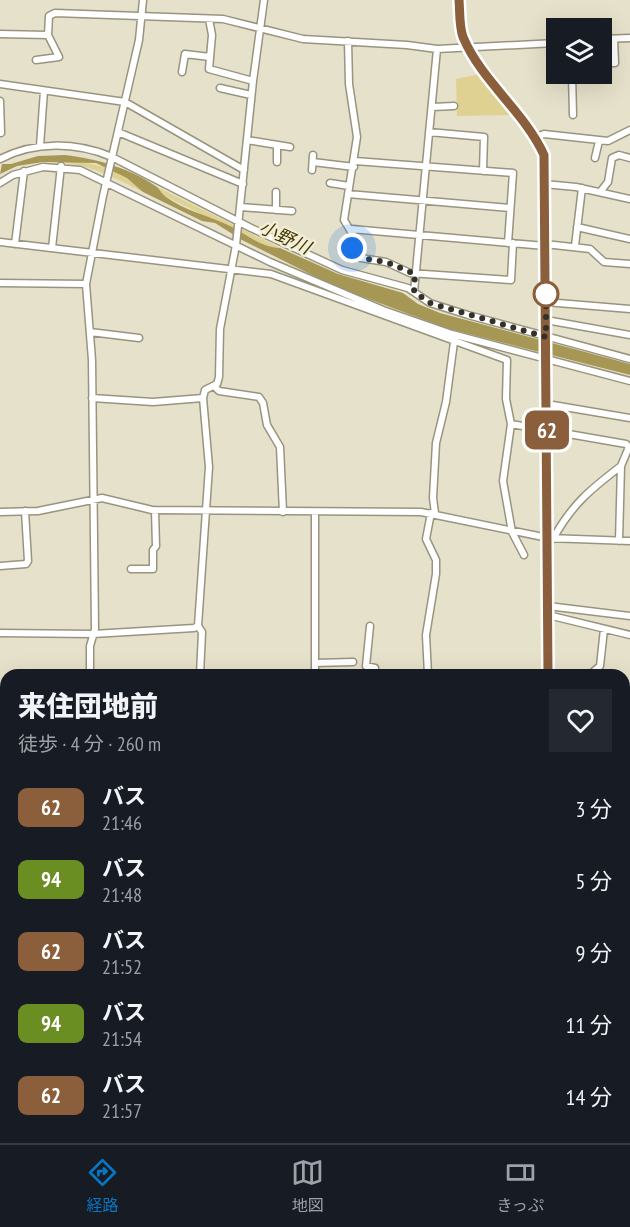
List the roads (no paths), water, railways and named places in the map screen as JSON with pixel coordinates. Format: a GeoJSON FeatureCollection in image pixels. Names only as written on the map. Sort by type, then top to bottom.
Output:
{"type":"FeatureCollection","features":[{"type":"Feature","properties":{"kind":"main road"},"geometry":{"type":"LineString","coordinates":[[459,0],[462,34],[470,49],[510,108],[536,137],[544,155],[550,539],[548,669]]}},
{"type":"Feature","properties":{"kind":"street"},"geometry":{"type":"LineString","coordinates":[[90,669],[93,634],[92,398],[86,284],[125,102],[142,17],[143,0]]}},
{"type":"Feature","properties":{"kind":"street"},"geometry":{"type":"LineString","coordinates":[[200,669],[202,632],[198,626],[209,467],[203,398],[205,390],[214,386],[219,377],[220,329],[239,222],[251,95],[264,0]]}},
{"type":"Feature","properties":{"kind":"street"},"geometry":{"type":"LineString","coordinates":[[36,60],[59,57],[48,35],[49,16],[55,13],[223,19],[303,39],[348,40],[437,49],[546,44]]}},
{"type":"Feature","properties":{"kind":"street"},"geometry":{"type":"LineString","coordinates":[[209,19],[212,35],[208,69],[253,81]]}},
{"type":"Feature","properties":{"kind":"street"},"geometry":{"type":"LineString","coordinates":[[0,34],[48,35]]}},
{"type":"Feature","properties":{"kind":"street"},"geometry":{"type":"LineString","coordinates":[[612,63],[615,63],[614,39],[630,38]]}},
{"type":"Feature","properties":{"kind":"street"},"geometry":{"type":"LineString","coordinates":[[312,170],[313,159],[354,164],[426,166],[513,173],[510,208],[511,280],[415,274],[356,255],[352,248],[351,229],[344,220],[354,164],[356,126],[349,84],[348,40]]}},
{"type":"Feature","properties":{"kind":"street"},"geometry":{"type":"LineString","coordinates":[[414,292],[437,49]]}},
{"type":"Feature","properties":{"kind":"street"},"geometry":{"type":"LineString","coordinates":[[181,67],[185,54],[210,57]]}},
{"type":"Feature","properties":{"kind":"street"},"geometry":{"type":"LineString","coordinates":[[0,84],[125,102],[244,170]]}},
{"type":"Feature","properties":{"kind":"street"},"geometry":{"type":"LineString","coordinates":[[572,84],[573,116]]}},
{"type":"Feature","properties":{"kind":"street"},"geometry":{"type":"LineString","coordinates":[[220,88],[251,95]]}},
{"type":"Feature","properties":{"kind":"street"},"geometry":{"type":"LineString","coordinates":[[40,146],[44,91]]}},
{"type":"Feature","properties":{"kind":"street"},"geometry":{"type":"LineString","coordinates":[[0,101],[1,133]]}},
{"type":"Feature","properties":{"kind":"street"},"geometry":{"type":"LineString","coordinates":[[432,107],[454,106]]}},
{"type":"Feature","properties":{"kind":"street"},"geometry":{"type":"LineString","coordinates":[[536,137],[544,134],[608,141],[630,130]]}},
{"type":"Feature","properties":{"kind":"street"},"geometry":{"type":"LineString","coordinates":[[118,132],[243,184]]}},
{"type":"Feature","properties":{"kind":"street"},"geometry":{"type":"LineString","coordinates":[[429,132],[484,137],[483,171]]}},
{"type":"Feature","properties":{"kind":"street"},"geometry":{"type":"LineString","coordinates":[[247,140],[290,147]]}},
{"type":"Feature","properties":{"kind":"street"},"geometry":{"type":"LineString","coordinates":[[595,158],[598,141]]}},
{"type":"Feature","properties":{"kind":"street"},"geometry":{"type":"LineString","coordinates":[[277,145],[277,162]]}},
{"type":"Feature","properties":{"kind":"street"},"geometry":{"type":"LineString","coordinates":[[0,159],[26,148],[79,147],[112,158],[239,222],[342,270],[414,292],[430,303],[546,338],[630,359]]}},
{"type":"Feature","properties":{"kind":"street"},"geometry":{"type":"LineString","coordinates":[[600,192],[608,182],[612,158],[619,155],[630,158]]}},
{"type":"Feature","properties":{"kind":"street"},"geometry":{"type":"LineString","coordinates":[[0,183],[24,171],[43,166],[61,166],[80,170],[107,180],[236,243],[383,310],[452,334],[630,381]]}},
{"type":"Feature","properties":{"kind":"street"},"geometry":{"type":"LineString","coordinates":[[52,248],[61,166]]}},
{"type":"Feature","properties":{"kind":"street"},"geometry":{"type":"LineString","coordinates":[[15,244],[24,171]]}},
{"type":"Feature","properties":{"kind":"street"},"geometry":{"type":"LineString","coordinates":[[330,183],[350,186]]}},
{"type":"Feature","properties":{"kind":"street"},"geometry":{"type":"LineString","coordinates":[[544,184],[582,188],[630,199]]}},
{"type":"Feature","properties":{"kind":"street"},"geometry":{"type":"LineString","coordinates":[[575,246],[582,188]]}},
{"type":"Feature","properties":{"kind":"street"},"geometry":{"type":"LineString","coordinates":[[276,192],[276,210]]}},
{"type":"Feature","properties":{"kind":"street"},"geometry":{"type":"LineString","coordinates":[[348,194],[510,208]]}},
{"type":"Feature","properties":{"kind":"street"},"geometry":{"type":"LineString","coordinates":[[241,207],[292,211]]}},
{"type":"Feature","properties":{"kind":"street"},"geometry":{"type":"LineString","coordinates":[[577,227],[630,239]]}},
{"type":"Feature","properties":{"kind":"street"},"geometry":{"type":"LineString","coordinates":[[351,229],[511,243],[575,246],[590,249],[604,262],[630,264]]}},
{"type":"Feature","properties":{"kind":"street"},"geometry":{"type":"LineString","coordinates":[[0,242],[277,276],[507,360],[506,399],[511,424],[503,473],[505,502],[512,531],[524,555]]}},
{"type":"Feature","properties":{"kind":"street"},"geometry":{"type":"LineString","coordinates":[[0,283],[86,284]]}},
{"type":"Feature","properties":{"kind":"street"},"geometry":{"type":"LineString","coordinates":[[546,302],[630,309]]}},
{"type":"Feature","properties":{"kind":"street"},"geometry":{"type":"LineString","coordinates":[[546,320],[630,335]]}},
{"type":"Feature","properties":{"kind":"street"},"geometry":{"type":"LineString","coordinates":[[90,332],[139,338]]}},
{"type":"Feature","properties":{"kind":"street"},"geometry":{"type":"LineString","coordinates":[[428,669],[426,635],[436,574],[436,560],[426,539],[433,513],[436,443],[446,402],[454,342]]}},
{"type":"Feature","properties":{"kind":"street"},"geometry":{"type":"LineString","coordinates":[[214,386],[219,391],[259,398],[263,403],[267,425],[280,447],[283,512]]}},
{"type":"Feature","properties":{"kind":"street"},"geometry":{"type":"LineString","coordinates":[[92,398],[153,402],[203,398]]}},
{"type":"Feature","properties":{"kind":"street"},"geometry":{"type":"LineString","coordinates":[[547,404],[630,418]]}},
{"type":"Feature","properties":{"kind":"street"},"geometry":{"type":"LineString","coordinates":[[511,424],[626,444],[629,447],[621,466],[620,541]]}},
{"type":"Feature","properties":{"kind":"street"},"geometry":{"type":"LineString","coordinates":[[550,539],[566,515],[586,492],[621,466]]}},
{"type":"Feature","properties":{"kind":"street"},"geometry":{"type":"LineString","coordinates":[[0,512],[26,512],[93,498],[112,499],[155,510],[433,513],[550,539],[630,541]]}},
{"type":"Feature","properties":{"kind":"street"},"geometry":{"type":"LineString","coordinates":[[130,569],[153,569],[153,550],[156,546],[155,510]]}},
{"type":"Feature","properties":{"kind":"street"},"geometry":{"type":"LineString","coordinates":[[0,566],[26,564],[28,561],[26,512]]}},
{"type":"Feature","properties":{"kind":"street"},"geometry":{"type":"LineString","coordinates":[[315,512],[315,669]]}},
{"type":"Feature","properties":{"kind":"street"},"geometry":{"type":"LineString","coordinates":[[548,610],[630,616]]}},
{"type":"Feature","properties":{"kind":"street"},"geometry":{"type":"LineString","coordinates":[[548,610],[604,629],[630,635]]}},
{"type":"Feature","properties":{"kind":"street"},"geometry":{"type":"LineString","coordinates":[[0,633],[93,634],[198,626]]}},
{"type":"Feature","properties":{"kind":"street"},"geometry":{"type":"LineString","coordinates":[[370,626],[366,666],[375,669]]}},
{"type":"Feature","properties":{"kind":"street"},"geometry":{"type":"LineString","coordinates":[[596,669],[600,666],[604,629]]}},
{"type":"Feature","properties":{"kind":"street"},"geometry":{"type":"LineString","coordinates":[[315,663],[353,662]]}},
{"type":"Feature","properties":{"kind":"water label","name":"小野川"},"geometry":{"type":"Point","coordinates":[285,237]}}]}
